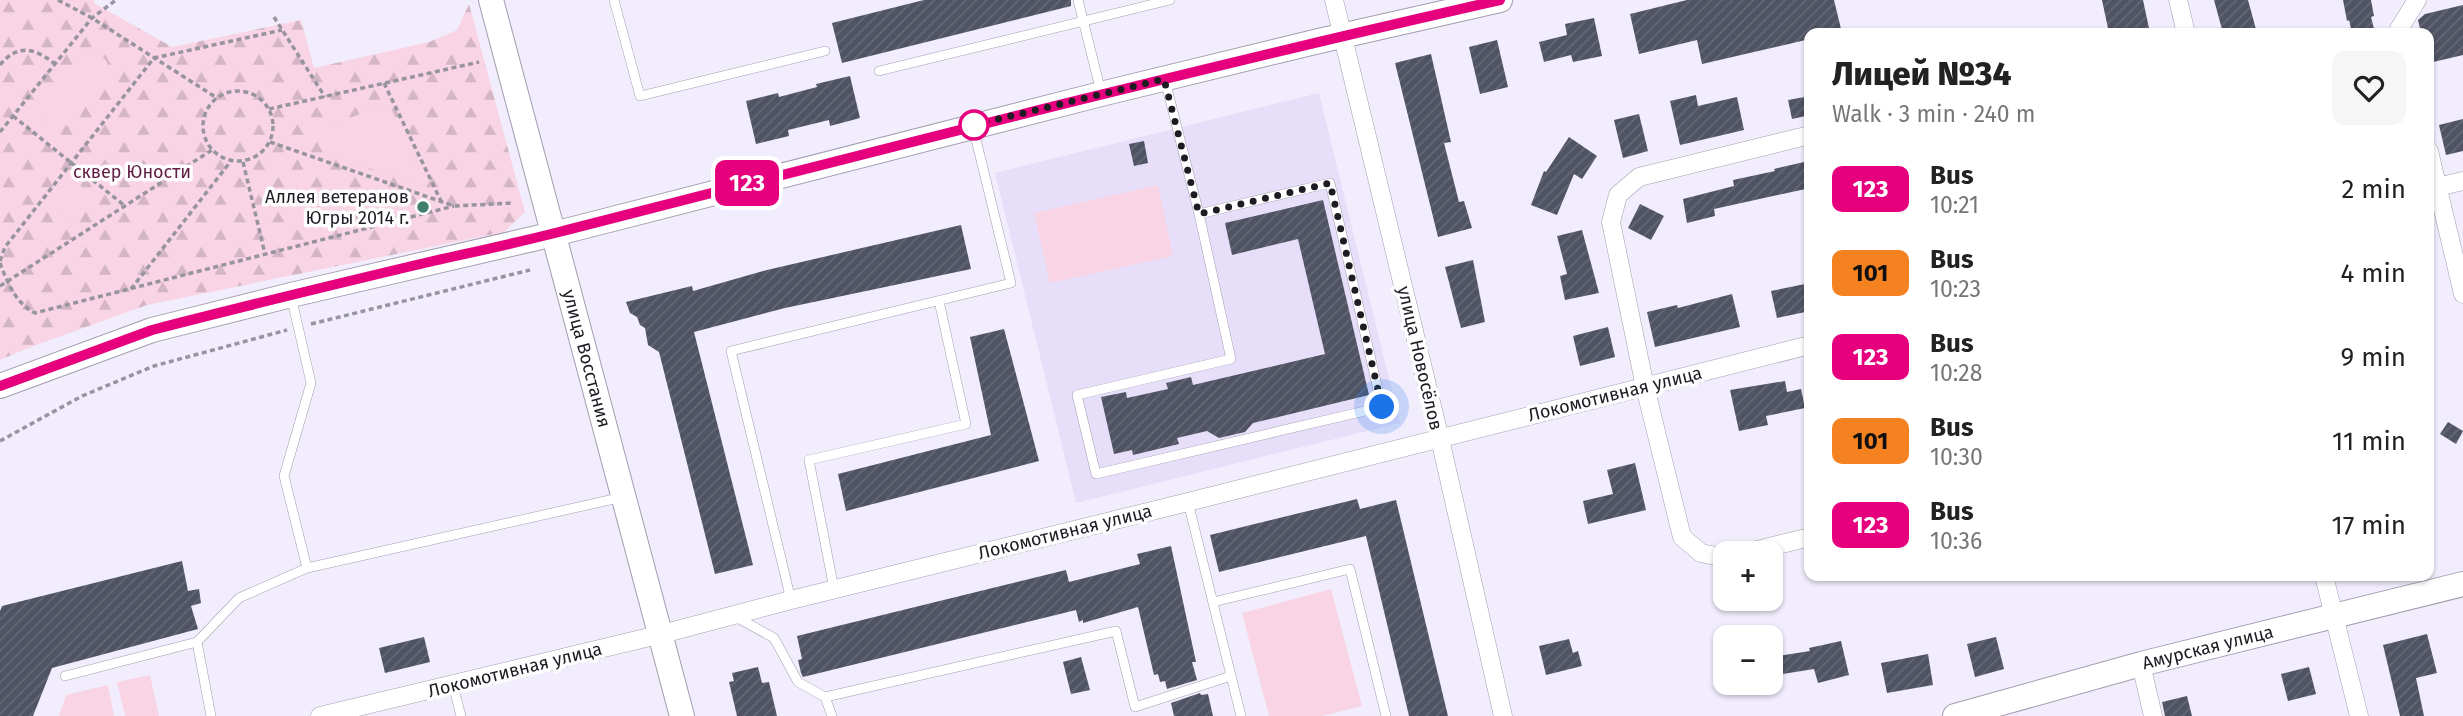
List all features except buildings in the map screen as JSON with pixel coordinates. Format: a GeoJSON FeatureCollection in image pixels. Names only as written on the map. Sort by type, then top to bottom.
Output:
{"type":"FeatureCollection","features":[{"type":"Feature","properties":{"kind":"street","name":"улица Восстания"},"geometry":{"type":"LineString","coordinates":[[491,0],[682,716]]}},
{"type":"Feature","properties":{"kind":"street","name":"улица Новосёлов"},"geometry":{"type":"LineString","coordinates":[[1334,0],[1440,439],[1503,716]]}},
{"type":"Feature","properties":{"kind":"street"},"geometry":{"type":"LineString","coordinates":[[0,386],[152,330],[554,234],[973,125],[1343,35],[1500,0]]}},
{"type":"Feature","properties":{"kind":"street"},"geometry":{"type":"LineString","coordinates":[[2178,0],[2185,28]]}},
{"type":"Feature","properties":{"kind":"street"},"geometry":{"type":"LineString","coordinates":[[2400,28],[2417,0]]}},
{"type":"Feature","properties":{"kind":"street"},"geometry":{"type":"LineString","coordinates":[[1713,555],[1701,553],[1682,537],[1645,387],[1611,222],[1618,195],[1639,177],[1804,136]]}},
{"type":"Feature","properties":{"kind":"street"},"geometry":{"type":"LineString","coordinates":[[2434,188],[2463,181]]}},
{"type":"Feature","properties":{"kind":"street"},"geometry":{"type":"LineString","coordinates":[[2434,192],[2463,294]]}},
{"type":"Feature","properties":{"kind":"street","name":"Локомотивная улица"},"geometry":{"type":"LineString","coordinates":[[320,716],[735,616],[1804,347]]}},
{"type":"Feature","properties":{"kind":"street"},"geometry":{"type":"LineString","coordinates":[[1783,544],[1804,538]]}},
{"type":"Feature","properties":{"kind":"street"},"geometry":{"type":"LineString","coordinates":[[2326,581],[2359,716]]}},
{"type":"Feature","properties":{"kind":"street","name":"Амурская улица"},"geometry":{"type":"LineString","coordinates":[[1955,716],[2141,664],[2463,584]]}},
{"type":"Feature","properties":{"kind":"street"},"geometry":{"type":"LineString","coordinates":[[2141,664],[2153,716]]}},
{"type":"Feature","properties":{"kind":"lane"},"geometry":{"type":"LineString","coordinates":[[614,0],[640,96],[825,51]]}},
{"type":"Feature","properties":{"kind":"lane"},"geometry":{"type":"LineString","coordinates":[[1078,0],[1101,94]]}},
{"type":"Feature","properties":{"kind":"lane"},"geometry":{"type":"LineString","coordinates":[[879,71],[1170,0]]}},
{"type":"Feature","properties":{"kind":"lane"},"geometry":{"type":"LineString","coordinates":[[1164,79],[1199,214],[1231,359],[1077,395],[1096,474],[1382,407],[1330,183],[1199,214]]}},
{"type":"Feature","properties":{"kind":"lane"},"geometry":{"type":"LineString","coordinates":[[791,600],[732,351],[1011,283],[973,125]]}},
{"type":"Feature","properties":{"kind":"lane"},"geometry":{"type":"LineString","coordinates":[[291,295],[311,383],[284,476],[307,568]]}},
{"type":"Feature","properties":{"kind":"lane"},"geometry":{"type":"LineString","coordinates":[[834,589],[808,460],[966,424],[939,301]]}},
{"type":"Feature","properties":{"kind":"lane"},"geometry":{"type":"LineString","coordinates":[[65,676],[197,642],[239,598],[307,568],[625,497]]}},
{"type":"Feature","properties":{"kind":"lane"},"geometry":{"type":"LineString","coordinates":[[1188,502],[1241,716]]}},
{"type":"Feature","properties":{"kind":"lane"},"geometry":{"type":"LineString","coordinates":[[1213,602],[1350,569],[1386,716]]}},
{"type":"Feature","properties":{"kind":"lane"},"geometry":{"type":"LineString","coordinates":[[735,616],[774,638],[798,682],[825,697],[832,716]]}},
{"type":"Feature","properties":{"kind":"lane"},"geometry":{"type":"LineString","coordinates":[[825,697],[1116,631],[1135,707],[1231,676]]}},
{"type":"Feature","properties":{"kind":"lane"},"geometry":{"type":"LineString","coordinates":[[197,642],[211,716]]}},
{"type":"Feature","properties":{"kind":"lane"},"geometry":{"type":"LineString","coordinates":[[453,685],[461,716]]}},
{"type":"Feature","properties":{"kind":"path"},"geometry":{"type":"LineString","coordinates":[[58,0],[92,18],[217,98]]}},
{"type":"Feature","properties":{"kind":"path"},"geometry":{"type":"LineString","coordinates":[[0,132],[92,18],[116,0]]}},
{"type":"Feature","properties":{"kind":"path"},"geometry":{"type":"LineString","coordinates":[[274,17],[324,97]]}},
{"type":"Feature","properties":{"kind":"path"},"geometry":{"type":"LineString","coordinates":[[282,30],[154,58],[5,247],[0,262],[7,282],[25,308],[35,313],[453,206],[513,203]]}},
{"type":"Feature","properties":{"kind":"path"},"geometry":{"type":"LineString","coordinates":[[0,65],[9,54],[26,50],[41,53],[55,64]]}},
{"type":"Feature","properties":{"kind":"path"},"geometry":{"type":"LineString","coordinates":[[269,109],[479,62]]}},
{"type":"Feature","properties":{"kind":"path"},"geometry":{"type":"LineString","coordinates":[[384,83],[442,202]]}},
{"type":"Feature","properties":{"kind":"path"},"geometry":{"type":"LineString","coordinates":[[240,91],[261,100],[269,109],[273,120],[270,142],[254,158],[243,162],[220,158],[205,140],[204,117],[217,98],[228,92],[240,91]]}},
{"type":"Feature","properties":{"kind":"path"},"geometry":{"type":"LineString","coordinates":[[13,116],[125,206]]}},
{"type":"Feature","properties":{"kind":"path"},"geometry":{"type":"LineString","coordinates":[[270,142],[453,206]]}},
{"type":"Feature","properties":{"kind":"path"},"geometry":{"type":"LineString","coordinates":[[0,286],[212,150]]}},
{"type":"Feature","properties":{"kind":"path"},"geometry":{"type":"LineString","coordinates":[[130,289],[232,161]]}},
{"type":"Feature","properties":{"kind":"path"},"geometry":{"type":"LineString","coordinates":[[243,162],[265,254]]}},
{"type":"Feature","properties":{"kind":"path"},"geometry":{"type":"LineString","coordinates":[[0,441],[82,396],[154,366],[298,327],[530,270]]}},
{"type":"Feature","properties":{"kind":"shaded area"},"geometry":{"type":"Polygon","coordinates":[[[1319,93],[1400,423],[1076,503],[995,173],[1319,93]]]}},
{"type":"Feature","properties":{"kind":"green space","name":"сквер Юности"},"geometry":{"type":"Polygon","coordinates":[[[0,0],[94,0],[94,3],[172,47],[301,20],[314,68],[429,42],[457,30],[469,4],[525,212],[504,232],[147,305],[0,360],[0,0]]]}},
{"type":"Feature","properties":{"kind":"green space"},"geometry":{"type":"Polygon","coordinates":[[[90,53],[100,56],[108,66],[100,87],[67,125],[57,129],[45,125],[38,110],[45,95],[68,68],[90,53]]]}},
{"type":"Feature","properties":{"kind":"green space"},"geometry":{"type":"Polygon","coordinates":[[[388,101],[426,185],[324,155],[322,131],[388,101]]]}},
{"type":"Feature","properties":{"kind":"green space"},"geometry":{"type":"Polygon","coordinates":[[[71,183],[83,188],[88,200],[83,212],[71,217],[59,212],[54,200],[59,188],[71,183]]]}},
{"type":"Feature","properties":{"kind":"green space"},"geometry":{"type":"Polygon","coordinates":[[[1158,185],[1173,256],[1050,283],[1034,213],[1158,185]]]}},
{"type":"Feature","properties":{"kind":"green space"},"geometry":{"type":"Polygon","coordinates":[[[1331,589],[1362,706],[1322,716],[1269,716],[1242,613],[1331,589]]]}},
{"type":"Feature","properties":{"kind":"green space"},"geometry":{"type":"Polygon","coordinates":[[[150,675],[159,716],[125,716],[117,682],[150,675]]]}},
{"type":"Feature","properties":{"kind":"green space"},"geometry":{"type":"Polygon","coordinates":[[[108,685],[114,716],[59,716],[66,695],[108,685]]]}},
{"type":"Feature","properties":{"kind":"bus line","name":"123"},"geometry":{"type":"LineString","coordinates":[[0,386],[175,324],[554,234],[1101,94],[1500,0]]}},
{"type":"Feature","properties":{"kind":"place","name":"Аллея ветеранов Югры 2014 г."},"geometry":{"type":"Point","coordinates":[423,207]}},
{"type":"Feature","properties":{"kind":"route"},"geometry":{"type":"LineString","coordinates":[[974,125],[1164,79],[1199,214],[1330,183],[1382,407]]}}]}
